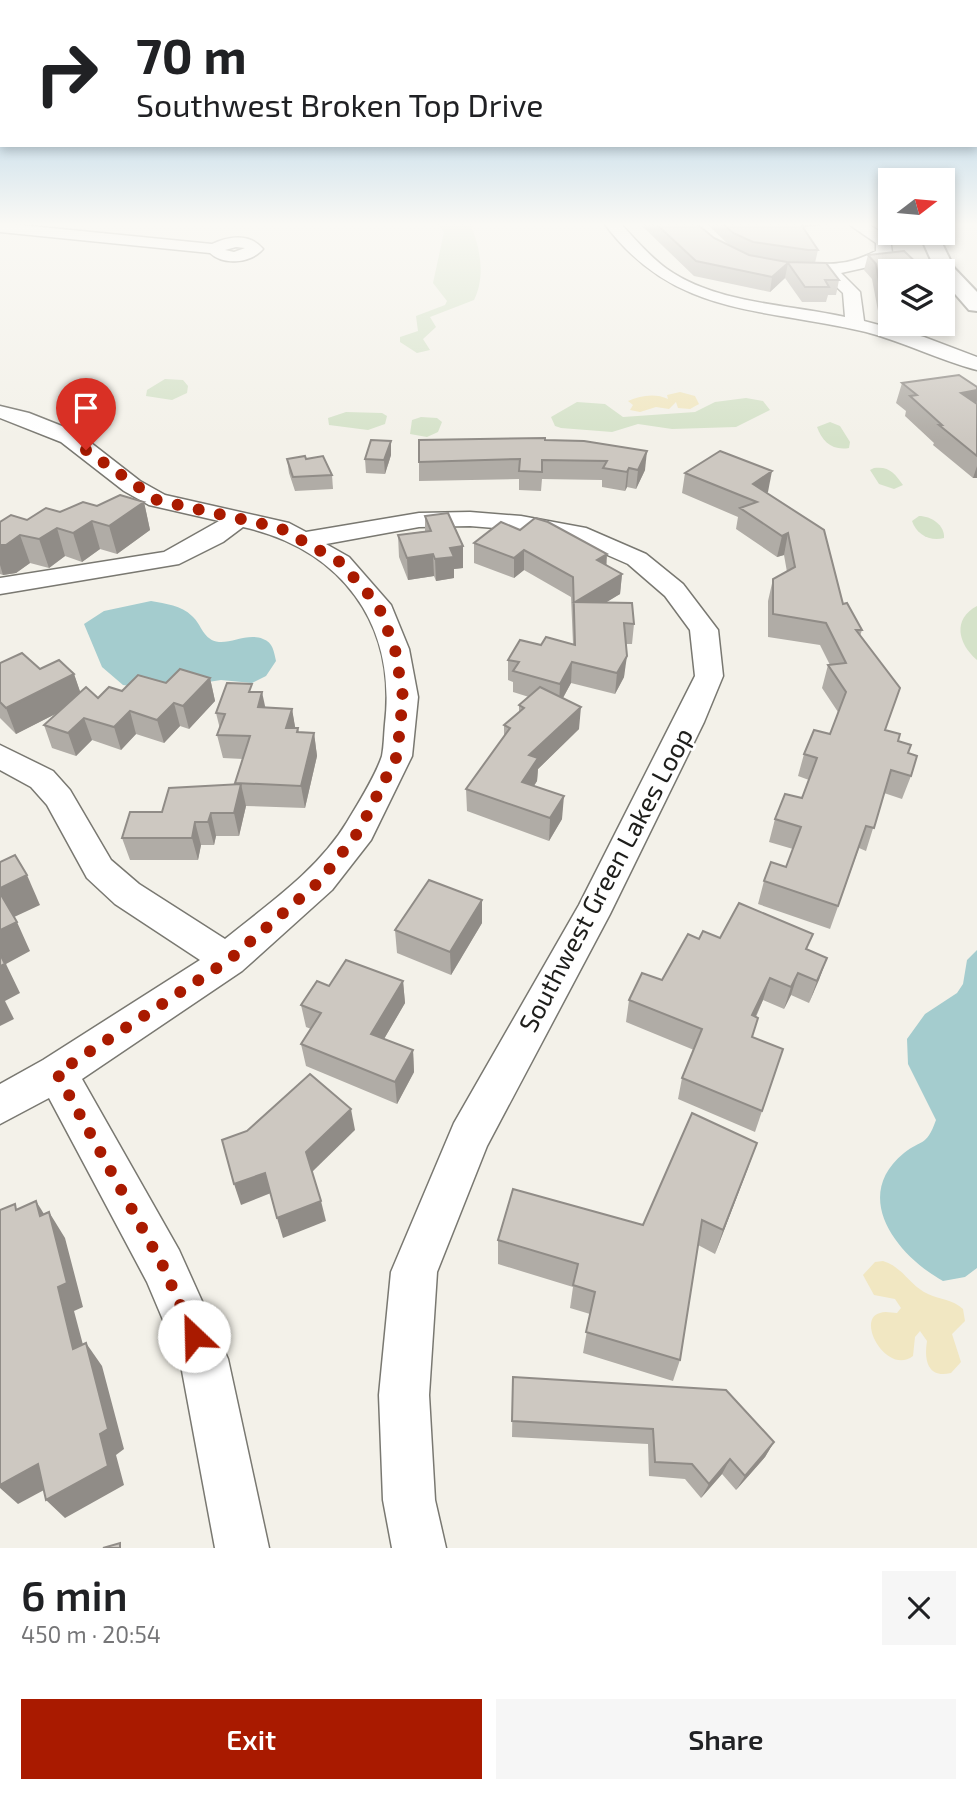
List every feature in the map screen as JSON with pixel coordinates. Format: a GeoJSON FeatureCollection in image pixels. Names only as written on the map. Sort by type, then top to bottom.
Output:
{"type":"FeatureCollection","features":[{"type":"Feature","properties":{"kind":"street"},"geometry":{"type":"LineString","coordinates":[[714,295],[736,303],[855,324],[930,344],[977,364]]}},
{"type":"Feature","properties":{"kind":"street"},"geometry":{"type":"LineString","coordinates":[[851,295],[855,324]]}},
{"type":"Feature","properties":{"kind":"street"},"geometry":{"type":"LineString","coordinates":[[0,412],[22,417],[69,437],[132,485],[157,500],[280,528],[340,562],[378,605],[395,649],[403,697],[397,756],[359,831],[320,881],[229,960],[57,1073],[0,1105]]}},
{"type":"Feature","properties":{"kind":"street"},"geometry":{"type":"LineString","coordinates":[[0,586],[170,559],[214,537],[238,519]]}},
{"type":"Feature","properties":{"kind":"street","name":"Southwest Green Lakes Loop"},"geometry":{"type":"LineString","coordinates":[[304,540],[419,520],[470,519],[521,523],[577,533],[637,559],[674,590],[704,630],[709,676],[689,722],[592,914],[469,1137],[414,1272],[404,1395],[409,1500],[419,1548]]}},
{"type":"Feature","properties":{"kind":"street"},"geometry":{"type":"LineString","coordinates":[[0,756],[42,779],[59,798],[99,869],[127,894],[229,960]]}},
{"type":"Feature","properties":{"kind":"street"},"geometry":{"type":"LineString","coordinates":[[57,1073],[163,1266],[204,1359],[242,1548]]}},
{"type":"Feature","properties":{"kind":"green space"},"geometry":{"type":"Polygon","coordinates":[[[443,295],[476,295],[474,300],[430,317],[436,327],[423,339],[430,350],[417,353],[400,342],[400,337],[418,331],[416,316],[445,305],[447,301],[443,295]]]}},
{"type":"Feature","properties":{"kind":"green space"},"geometry":{"type":"Polygon","coordinates":[[[165,379],[183,380],[188,386],[187,393],[172,400],[146,396],[147,390],[165,379]]]}},
{"type":"Feature","properties":{"kind":"green space"},"geometry":{"type":"Polygon","coordinates":[[[746,398],[763,401],[770,410],[736,427],[672,429],[638,424],[612,432],[561,428],[555,426],[551,417],[577,402],[605,404],[623,417],[695,412],[715,402],[746,398]]]}},
{"type":"Feature","properties":{"kind":"green space"},"geometry":{"type":"Polygon","coordinates":[[[346,412],[382,413],[387,416],[385,424],[368,430],[329,425],[328,418],[346,412]]]}},
{"type":"Feature","properties":{"kind":"green space"},"geometry":{"type":"Polygon","coordinates":[[[421,417],[437,418],[442,422],[438,432],[427,437],[410,434],[412,420],[421,417]]]}},
{"type":"Feature","properties":{"kind":"green space"},"geometry":{"type":"Polygon","coordinates":[[[830,422],[840,426],[850,442],[849,448],[843,449],[828,444],[822,437],[817,427],[830,422]]]}},
{"type":"Feature","properties":{"kind":"green space"},"geometry":{"type":"Polygon","coordinates":[[[874,468],[895,474],[903,485],[894,489],[879,484],[870,470],[874,468]]]}},
{"type":"Feature","properties":{"kind":"green space"},"geometry":{"type":"Polygon","coordinates":[[[919,516],[936,522],[944,533],[944,538],[929,538],[920,533],[912,521],[919,516]]]}},
{"type":"Feature","properties":{"kind":"green space"},"geometry":{"type":"Polygon","coordinates":[[[977,606],[977,660],[965,647],[960,632],[964,618],[977,606]]]}},
{"type":"Feature","properties":{"kind":"sand"},"geometry":{"type":"Polygon","coordinates":[[[680,392],[695,396],[699,404],[690,409],[678,408],[676,402],[669,409],[656,407],[640,412],[630,410],[633,405],[628,401],[633,399],[653,395],[668,399],[667,395],[680,392]]]}},
{"type":"Feature","properties":{"kind":"sand"},"geometry":{"type":"Polygon","coordinates":[[[883,1261],[896,1268],[922,1291],[955,1303],[963,1309],[965,1321],[952,1334],[961,1362],[951,1373],[937,1373],[929,1366],[927,1341],[920,1331],[915,1337],[913,1356],[903,1360],[893,1359],[877,1344],[871,1325],[873,1317],[882,1312],[897,1313],[901,1308],[895,1299],[874,1295],[863,1275],[875,1262],[883,1261]]]}},
{"type":"Feature","properties":{"kind":"water"},"geometry":{"type":"Polygon","coordinates":[[[151,601],[188,612],[214,641],[252,637],[266,640],[276,661],[266,676],[252,683],[221,680],[157,690],[123,685],[102,667],[84,624],[104,611],[151,601]]]}},
{"type":"Feature","properties":{"kind":"water"},"geometry":{"type":"Polygon","coordinates":[[[977,950],[977,1268],[965,1277],[943,1281],[910,1257],[897,1241],[886,1224],[881,1206],[881,1188],[888,1170],[904,1153],[926,1139],[936,1120],[908,1064],[907,1039],[925,1014],[957,993],[963,984],[967,960],[977,950]]]}},
{"type":"Feature","properties":{"kind":"building"},"geometry":{"type":"Polygon","coordinates":[[[959,375],[977,387],[977,390],[961,393],[977,404],[977,456],[939,425],[942,425],[910,396],[917,395],[902,383],[959,375]]]}},
{"type":"Feature","properties":{"kind":"building"},"geometry":{"type":"Polygon","coordinates":[[[545,438],[647,451],[638,470],[629,468],[627,472],[603,468],[607,461],[542,460],[542,472],[519,471],[520,459],[419,462],[419,440],[545,438]]]}},
{"type":"Feature","properties":{"kind":"building"},"geometry":{"type":"Polygon","coordinates":[[[371,440],[391,441],[384,460],[365,459],[371,440]]]}},
{"type":"Feature","properties":{"kind":"building"},"geometry":{"type":"Polygon","coordinates":[[[720,451],[772,471],[753,484],[824,530],[843,604],[847,603],[862,630],[856,630],[900,688],[885,730],[900,734],[898,741],[911,745],[908,753],[917,756],[911,776],[891,770],[874,828],[866,826],[838,906],[764,881],[771,862],[786,867],[801,827],[775,819],[785,794],[802,798],[817,758],[804,754],[814,730],[830,734],[846,692],[828,665],[846,663],[826,623],[773,614],[773,579],[795,567],[788,533],[782,536],[740,508],[757,502],[685,473],[720,451]]]}},
{"type":"Feature","properties":{"kind":"building"},"geometry":{"type":"Polygon","coordinates":[[[305,456],[306,459],[323,456],[332,475],[293,477],[287,459],[305,456]]]}},
{"type":"Feature","properties":{"kind":"building"},"geometry":{"type":"Polygon","coordinates":[[[120,495],[144,502],[109,526],[92,521],[73,533],[57,528],[39,539],[20,535],[6,545],[0,545],[0,522],[11,515],[27,520],[46,508],[60,512],[83,502],[97,506],[120,495]]]}},
{"type":"Feature","properties":{"kind":"building"},"geometry":{"type":"Polygon","coordinates":[[[448,513],[463,546],[450,548],[454,557],[435,559],[433,554],[407,558],[398,535],[431,531],[425,516],[448,513]]]}},
{"type":"Feature","properties":{"kind":"building"},"geometry":{"type":"Polygon","coordinates":[[[535,518],[548,522],[607,554],[597,560],[622,574],[575,602],[632,603],[634,624],[624,623],[627,656],[617,673],[572,662],[560,684],[513,671],[519,662],[508,660],[520,640],[541,645],[546,637],[575,645],[573,577],[524,550],[514,558],[474,543],[501,522],[520,530],[535,518]]]}},
{"type":"Feature","properties":{"kind":"building"},"geometry":{"type":"Polygon","coordinates":[[[22,653],[40,669],[59,660],[74,674],[6,708],[0,702],[0,663],[22,653]]]}},
{"type":"Feature","properties":{"kind":"building"},"geometry":{"type":"Polygon","coordinates":[[[180,669],[210,678],[183,706],[174,703],[157,720],[130,711],[114,727],[84,718],[68,733],[44,725],[86,687],[98,698],[109,687],[122,691],[138,675],[166,683],[180,669]]]}},
{"type":"Feature","properties":{"kind":"building"},"geometry":{"type":"Polygon","coordinates":[[[227,683],[252,684],[249,692],[262,692],[258,707],[292,709],[286,728],[298,728],[297,732],[314,733],[301,786],[235,783],[250,736],[217,735],[225,714],[216,713],[227,683]]]}},
{"type":"Feature","properties":{"kind":"building"},"geometry":{"type":"Polygon","coordinates":[[[540,687],[581,707],[529,755],[538,758],[522,782],[564,796],[550,818],[466,789],[510,728],[504,725],[524,708],[519,705],[540,687]]]}},
{"type":"Feature","properties":{"kind":"building"},"geometry":{"type":"Polygon","coordinates":[[[241,784],[234,813],[211,813],[208,822],[195,822],[192,838],[122,838],[130,812],[162,812],[169,788],[241,784]]]}},
{"type":"Feature","properties":{"kind":"building"},"geometry":{"type":"Polygon","coordinates":[[[15,855],[27,875],[0,888],[0,862],[15,855]]]}},
{"type":"Feature","properties":{"kind":"building"},"geometry":{"type":"Polygon","coordinates":[[[429,880],[482,900],[450,952],[395,930],[429,880]]]}},
{"type":"Feature","properties":{"kind":"building"},"geometry":{"type":"Polygon","coordinates":[[[0,893],[17,922],[0,930],[0,893]]]}},
{"type":"Feature","properties":{"kind":"building"},"geometry":{"type":"Polygon","coordinates":[[[739,903],[813,934],[806,949],[827,958],[817,981],[798,973],[791,987],[770,978],[752,1015],[758,1018],[752,1037],[783,1049],[762,1111],[682,1078],[702,1029],[629,1000],[642,973],[662,980],[688,934],[699,939],[703,931],[720,938],[739,903]]]}},
{"type":"Feature","properties":{"kind":"building"},"geometry":{"type":"Polygon","coordinates":[[[346,960],[403,981],[371,1034],[413,1050],[395,1082],[301,1044],[321,1013],[301,1005],[317,981],[329,986],[346,960]]]}},
{"type":"Feature","properties":{"kind":"building"},"geometry":{"type":"Polygon","coordinates":[[[310,1074],[351,1109],[306,1152],[321,1201],[277,1218],[265,1173],[234,1184],[222,1140],[247,1131],[310,1074]]]}},
{"type":"Feature","properties":{"kind":"building"},"geometry":{"type":"Polygon","coordinates":[[[692,1113],[757,1143],[723,1230],[702,1220],[680,1360],[586,1332],[595,1292],[573,1285],[578,1264],[498,1240],[513,1189],[643,1225],[692,1113]]]}},
{"type":"Feature","properties":{"kind":"building"},"geometry":{"type":"Polygon","coordinates":[[[36,1201],[40,1216],[49,1212],[67,1283],[58,1287],[73,1349],[86,1343],[108,1429],[100,1434],[108,1466],[46,1500],[38,1464],[0,1485],[0,1210],[15,1204],[16,1210],[36,1201]]]}},
{"type":"Feature","properties":{"kind":"building"},"geometry":{"type":"Polygon","coordinates":[[[513,1377],[726,1390],[774,1442],[745,1476],[730,1459],[709,1484],[692,1464],[655,1462],[653,1429],[512,1421],[513,1377]]]}},
{"type":"Feature","properties":{"kind":"building"},"geometry":{"type":"Polygon","coordinates":[[[120,1543],[120,1548],[103,1548],[120,1543]]]}},
{"type":"Feature","properties":{"kind":"route"},"geometry":{"type":"LineString","coordinates":[[86,450],[102,464],[157,500],[280,528],[340,562],[378,605],[395,649],[403,697],[397,756],[359,831],[320,881],[210,974],[57,1073],[163,1266],[194,1336]]}}]}
